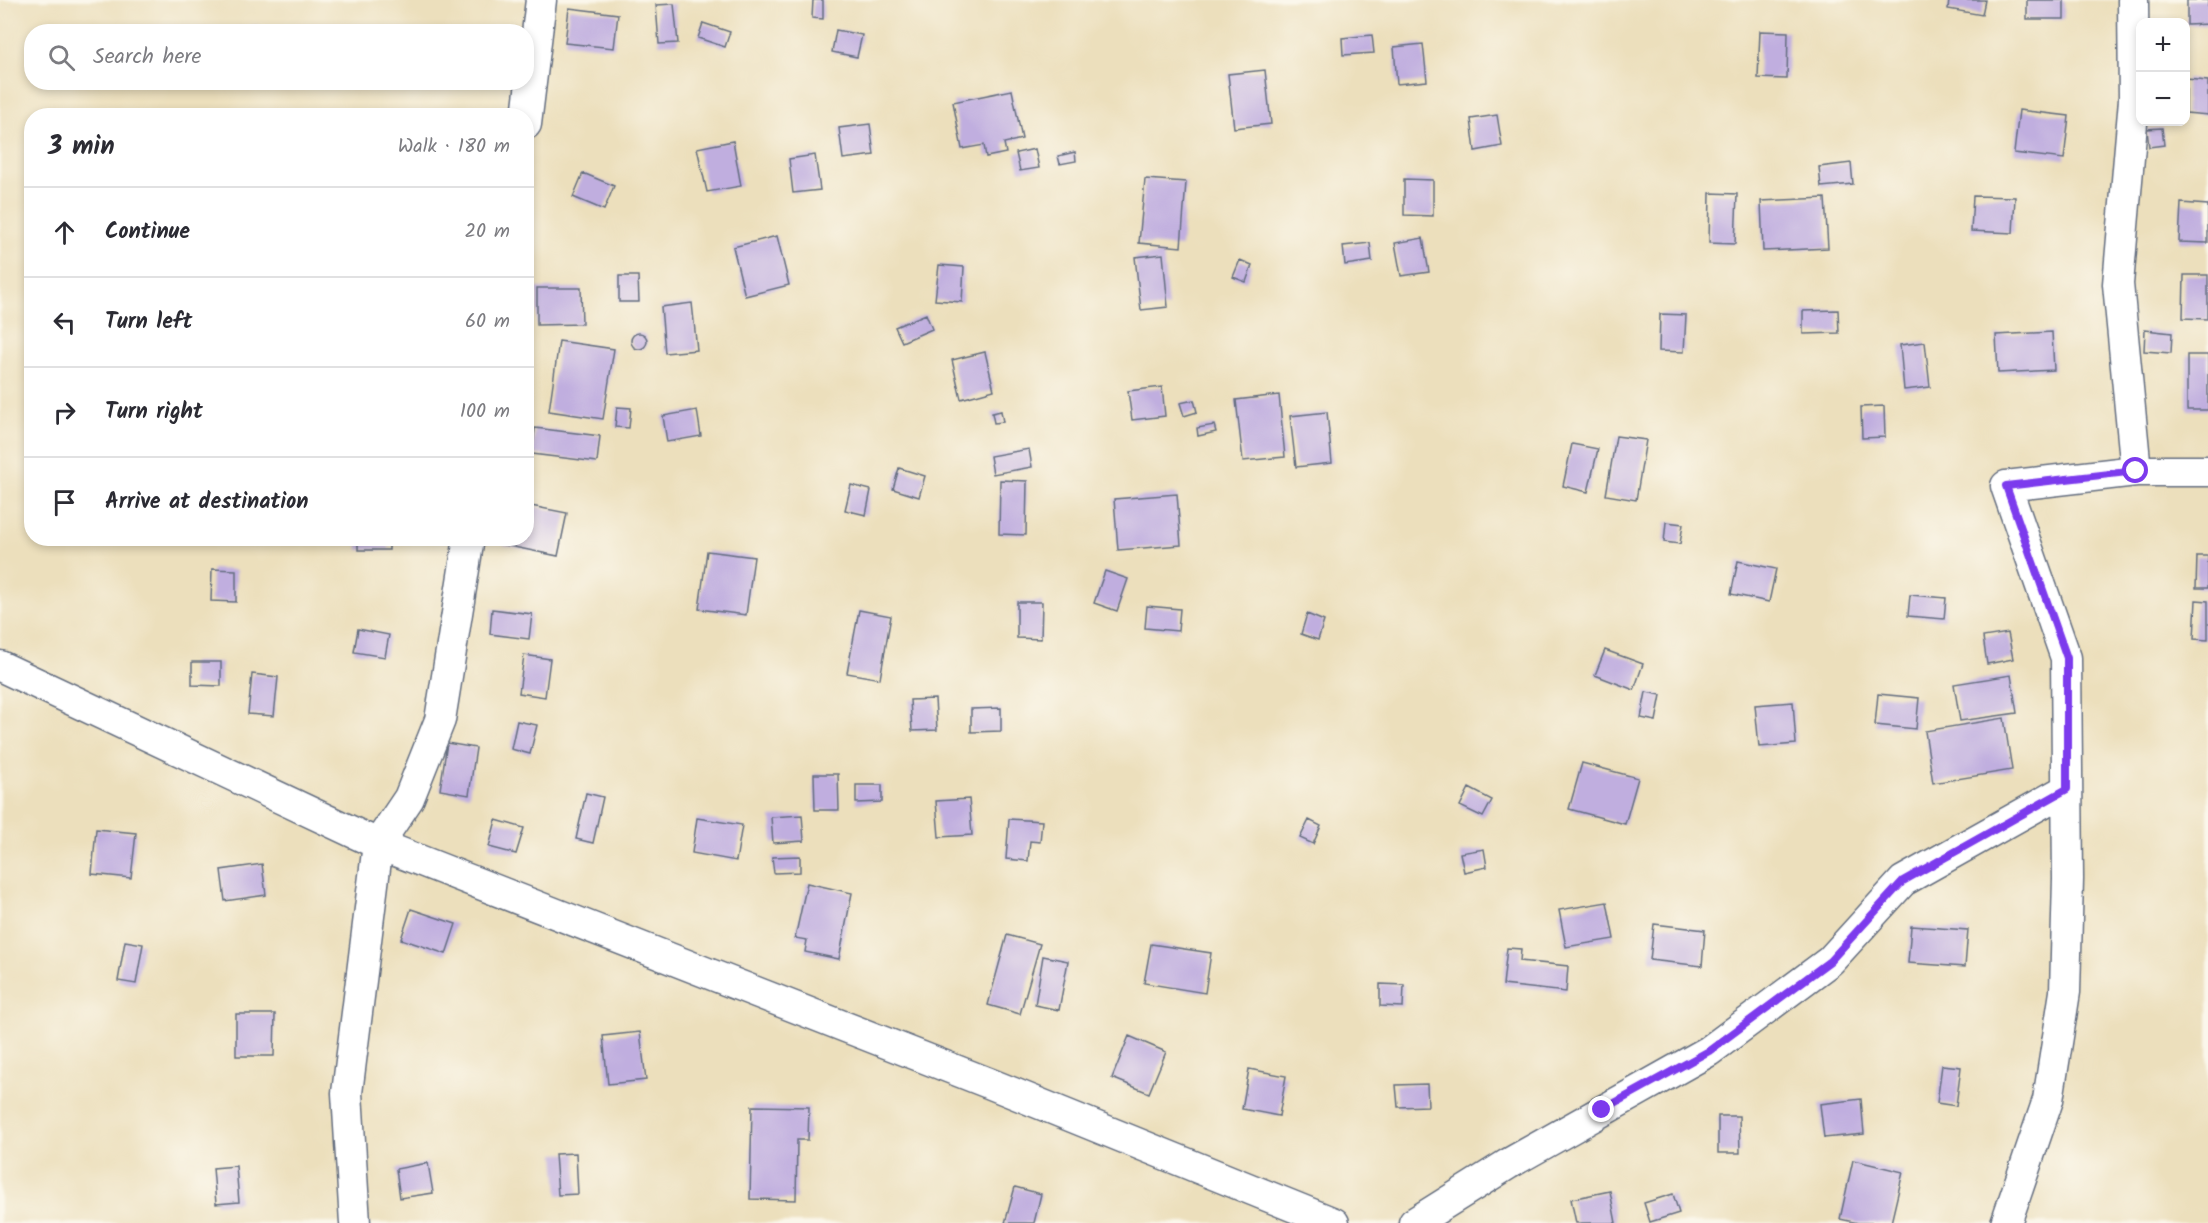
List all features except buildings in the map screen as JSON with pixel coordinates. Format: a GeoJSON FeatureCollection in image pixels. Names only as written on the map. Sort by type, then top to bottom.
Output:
{"type":"FeatureCollection","features":[{"type":"Feature","properties":{"kind":"street"},"geometry":{"type":"LineString","coordinates":[[534,58],[541,0]]}},
{"type":"Feature","properties":{"kind":"street"},"geometry":{"type":"LineString","coordinates":[[2133,0],[2134,100],[2118,284],[2136,471]]}},
{"type":"Feature","properties":{"kind":"street"},"geometry":{"type":"LineString","coordinates":[[528,108],[530,90]]}},
{"type":"Feature","properties":{"kind":"street"},"geometry":{"type":"LineString","coordinates":[[2006,1223],[2048,1100],[2066,992],[2068,879],[2067,658],[2006,486],[2136,471],[2208,471]]}},
{"type":"Feature","properties":{"kind":"street"},"geometry":{"type":"LineString","coordinates":[[355,1223],[346,1093],[378,844],[409,798],[440,720],[468,546]]}},
{"type":"Feature","properties":{"kind":"street"},"geometry":{"type":"LineString","coordinates":[[0,666],[378,844],[980,1080],[1334,1223]]}},
{"type":"Feature","properties":{"kind":"street"},"geometry":{"type":"LineString","coordinates":[[1414,1223],[1508,1164],[1709,1051],[1830,961],[1903,881],[2067,789]]}},
{"type":"Feature","properties":{"kind":"route"},"geometry":{"type":"LineString","coordinates":[[1602,1110],[1709,1051],[1830,961],[1903,881],[2067,789],[2067,658],[2006,486],[2136,471]]}}]}
